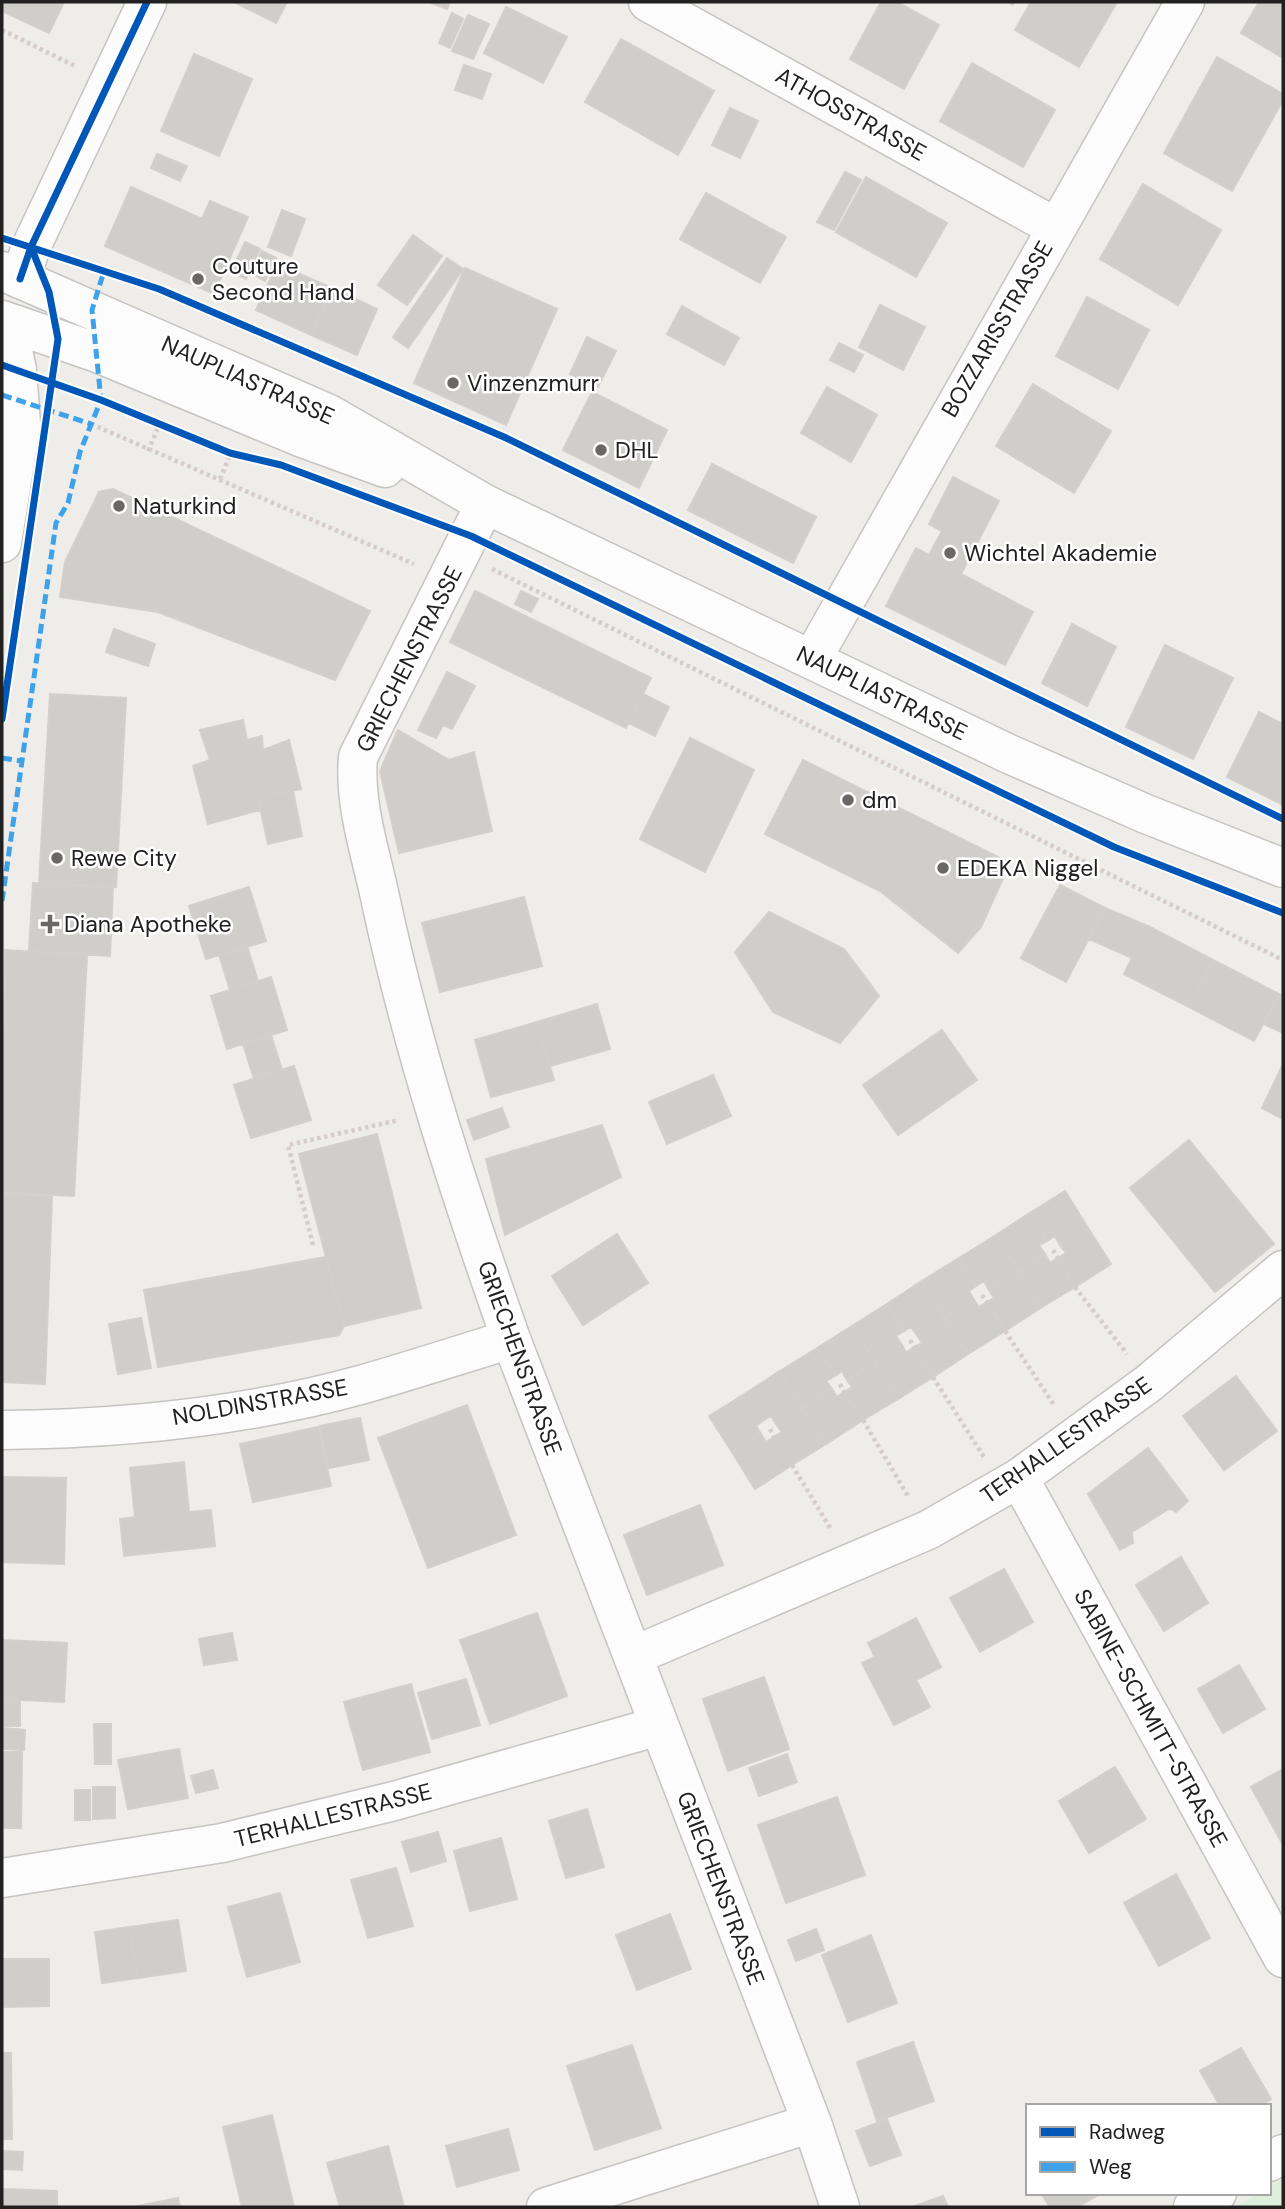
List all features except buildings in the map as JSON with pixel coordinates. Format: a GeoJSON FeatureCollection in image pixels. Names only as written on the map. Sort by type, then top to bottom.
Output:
{"type":"FeatureCollection","features":[{"type":"Feature","properties":{"kind":"street"},"geometry":{"type":"LineString","coordinates":[[2,543],[21,424],[22,400],[3,327],[11,275],[32,247],[147,2]]}},
{"type":"Feature","properties":{"kind":"street","name":"ATHOSSTRASSE"},"geometry":{"type":"LineString","coordinates":[[648,2],[1055,227]]}},
{"type":"Feature","properties":{"kind":"street","name":"BOZZARISSTRASSE"},"geometry":{"type":"LineString","coordinates":[[813,659],[1055,227],[1185,2]]}},
{"type":"Feature","properties":{"kind":"street","name":"NAUPLIASTRASSE"},"geometry":{"type":"LineString","coordinates":[[11,275],[329,414],[485,504],[1054,774],[1283,868]]}},
{"type":"Feature","properties":{"kind":"street","name":"NAUPLIASTRASSE"},"geometry":{"type":"LineString","coordinates":[[3,327],[95,352],[305,439],[485,504]]}},
{"type":"Feature","properties":{"kind":"street","name":"GRIECHENSTRASSE"},"geometry":{"type":"LineString","coordinates":[[485,504],[358,757],[356,785],[387,930],[434,1112],[511,1339],[812,2123],[840,2207]]}},
{"type":"Feature","properties":{"kind":"street","name":"TERHALLESTRASSE"},"geometry":{"type":"LineString","coordinates":[[633,1656],[852,1565],[928,1530],[1011,1482],[1149,1383],[1283,1270]]}},
{"type":"Feature","properties":{"kind":"street","name":"NOLDINSTRASSE"},"geometry":{"type":"LineString","coordinates":[[2,1430],[160,1419],[261,1406],[362,1385],[511,1339]]}},
{"type":"Feature","properties":{"kind":"street","name":"SABINE-SCHMITT-STRASSE"},"geometry":{"type":"LineString","coordinates":[[1011,1482],[1283,1958]]}},
{"type":"Feature","properties":{"kind":"street","name":"TERHALLESTRASSE"},"geometry":{"type":"LineString","coordinates":[[2,1878],[222,1843],[394,1801],[659,1726]]}},
{"type":"Feature","properties":{"kind":"street"},"geometry":{"type":"LineString","coordinates":[[546,2207],[812,2123]]}},
{"type":"Feature","properties":{"kind":"street"},"geometry":{"type":"LineString","coordinates":[[1193,2207],[1214,2195]]}},
{"type":"Feature","properties":{"kind":"path"},"geometry":{"type":"LineString","coordinates":[[2,30],[110,83]]}},
{"type":"Feature","properties":{"kind":"path"},"geometry":{"type":"LineString","coordinates":[[148,421],[171,431]]}},
{"type":"Feature","properties":{"kind":"path"},"geometry":{"type":"LineString","coordinates":[[91,424],[411,564],[486,566],[1283,960]]}},
{"type":"Feature","properties":{"kind":"path"},"geometry":{"type":"LineString","coordinates":[[148,451],[160,424]]}},
{"type":"Feature","properties":{"kind":"path"},"geometry":{"type":"LineString","coordinates":[[218,449],[243,456]]}},
{"type":"Feature","properties":{"kind":"path"},"geometry":{"type":"LineString","coordinates":[[220,479],[231,452]]}},
{"type":"Feature","properties":{"kind":"path"},"geometry":{"type":"LineString","coordinates":[[313,1245],[288,1145],[434,1112]]}},
{"type":"Feature","properties":{"kind":"path"},"geometry":{"type":"LineString","coordinates":[[1053,1250],[1058,1258]]}},
{"type":"Feature","properties":{"kind":"path"},"geometry":{"type":"LineString","coordinates":[[1075,1286],[1149,1383]]}},
{"type":"Feature","properties":{"kind":"path"},"geometry":{"type":"LineString","coordinates":[[982,1295],[987,1302]]}},
{"type":"Feature","properties":{"kind":"path"},"geometry":{"type":"LineString","coordinates":[[1005,1331],[1075,1438]]}},
{"type":"Feature","properties":{"kind":"path"},"geometry":{"type":"LineString","coordinates":[[910,1340],[914,1347]]}},
{"type":"Feature","properties":{"kind":"path"},"geometry":{"type":"LineString","coordinates":[[933,1377],[1011,1482]]}},
{"type":"Feature","properties":{"kind":"path"},"geometry":{"type":"LineString","coordinates":[[840,1384],[844,1392]]}},
{"type":"Feature","properties":{"kind":"path"},"geometry":{"type":"LineString","coordinates":[[863,1420],[928,1530]]}},
{"type":"Feature","properties":{"kind":"path"},"geometry":{"type":"LineString","coordinates":[[770,1429],[774,1437]]}},
{"type":"Feature","properties":{"kind":"path"},"geometry":{"type":"LineString","coordinates":[[792,1465],[852,1565]]}},
{"type":"Feature","properties":{"kind":"green space"},"geometry":{"type":"Polygon","coordinates":[[[1283,2179],[1283,2207],[1235,2207],[1256,2195],[1271,2195],[1271,2186],[1283,2179]]]}},
{"type":"Feature","properties":{"kind":"marked path"},"geometry":{"type":"LineString","coordinates":[[2,901],[56,523],[68,503],[80,452],[101,400],[92,310],[104,271]]}},
{"type":"Feature","properties":{"kind":"marked path"},"geometry":{"type":"LineString","coordinates":[[2,395],[91,424]]}},
{"type":"Feature","properties":{"kind":"marked path"},"geometry":{"type":"LineString","coordinates":[[2,758],[22,761]]}},
{"type":"Feature","properties":{"kind":"cycle path"},"geometry":{"type":"LineString","coordinates":[[20,279],[31,247],[147,2]]}},
{"type":"Feature","properties":{"kind":"cycle path"},"geometry":{"type":"LineString","coordinates":[[2,238],[159,289],[504,437],[1283,819]]}},
{"type":"Feature","properties":{"kind":"cycle path"},"geometry":{"type":"LineString","coordinates":[[2,719],[58,339],[49,292],[31,247]]}},
{"type":"Feature","properties":{"kind":"cycle path"},"geometry":{"type":"LineString","coordinates":[[2,365],[101,400],[230,453],[281,465],[471,536],[1114,847],[1283,913]]}},
{"type":"Feature","properties":{"kind":"place","name":"Couture Second Hand"},"geometry":{"type":"Point","coordinates":[198,279]}},
{"type":"Feature","properties":{"kind":"place","name":"Vinzenzmurr"},"geometry":{"type":"Point","coordinates":[453,383]}},
{"type":"Feature","properties":{"kind":"place","name":"DHL"},"geometry":{"type":"Point","coordinates":[601,450]}},
{"type":"Feature","properties":{"kind":"place","name":"Naturkind"},"geometry":{"type":"Point","coordinates":[119,506]}},
{"type":"Feature","properties":{"kind":"place","name":"Wichtel Akademie"},"geometry":{"type":"Point","coordinates":[950,553]}},
{"type":"Feature","properties":{"kind":"place","name":"dm"},"geometry":{"type":"Point","coordinates":[848,800]}},
{"type":"Feature","properties":{"kind":"place","name":"Rewe City"},"geometry":{"type":"Point","coordinates":[57,858]}},
{"type":"Feature","properties":{"kind":"place","name":"EDEKA Niggel"},"geometry":{"type":"Point","coordinates":[943,868]}},
{"type":"Feature","properties":{"kind":"place","name":"Diana Apotheke"},"geometry":{"type":"Point","coordinates":[50,924]}}]}
